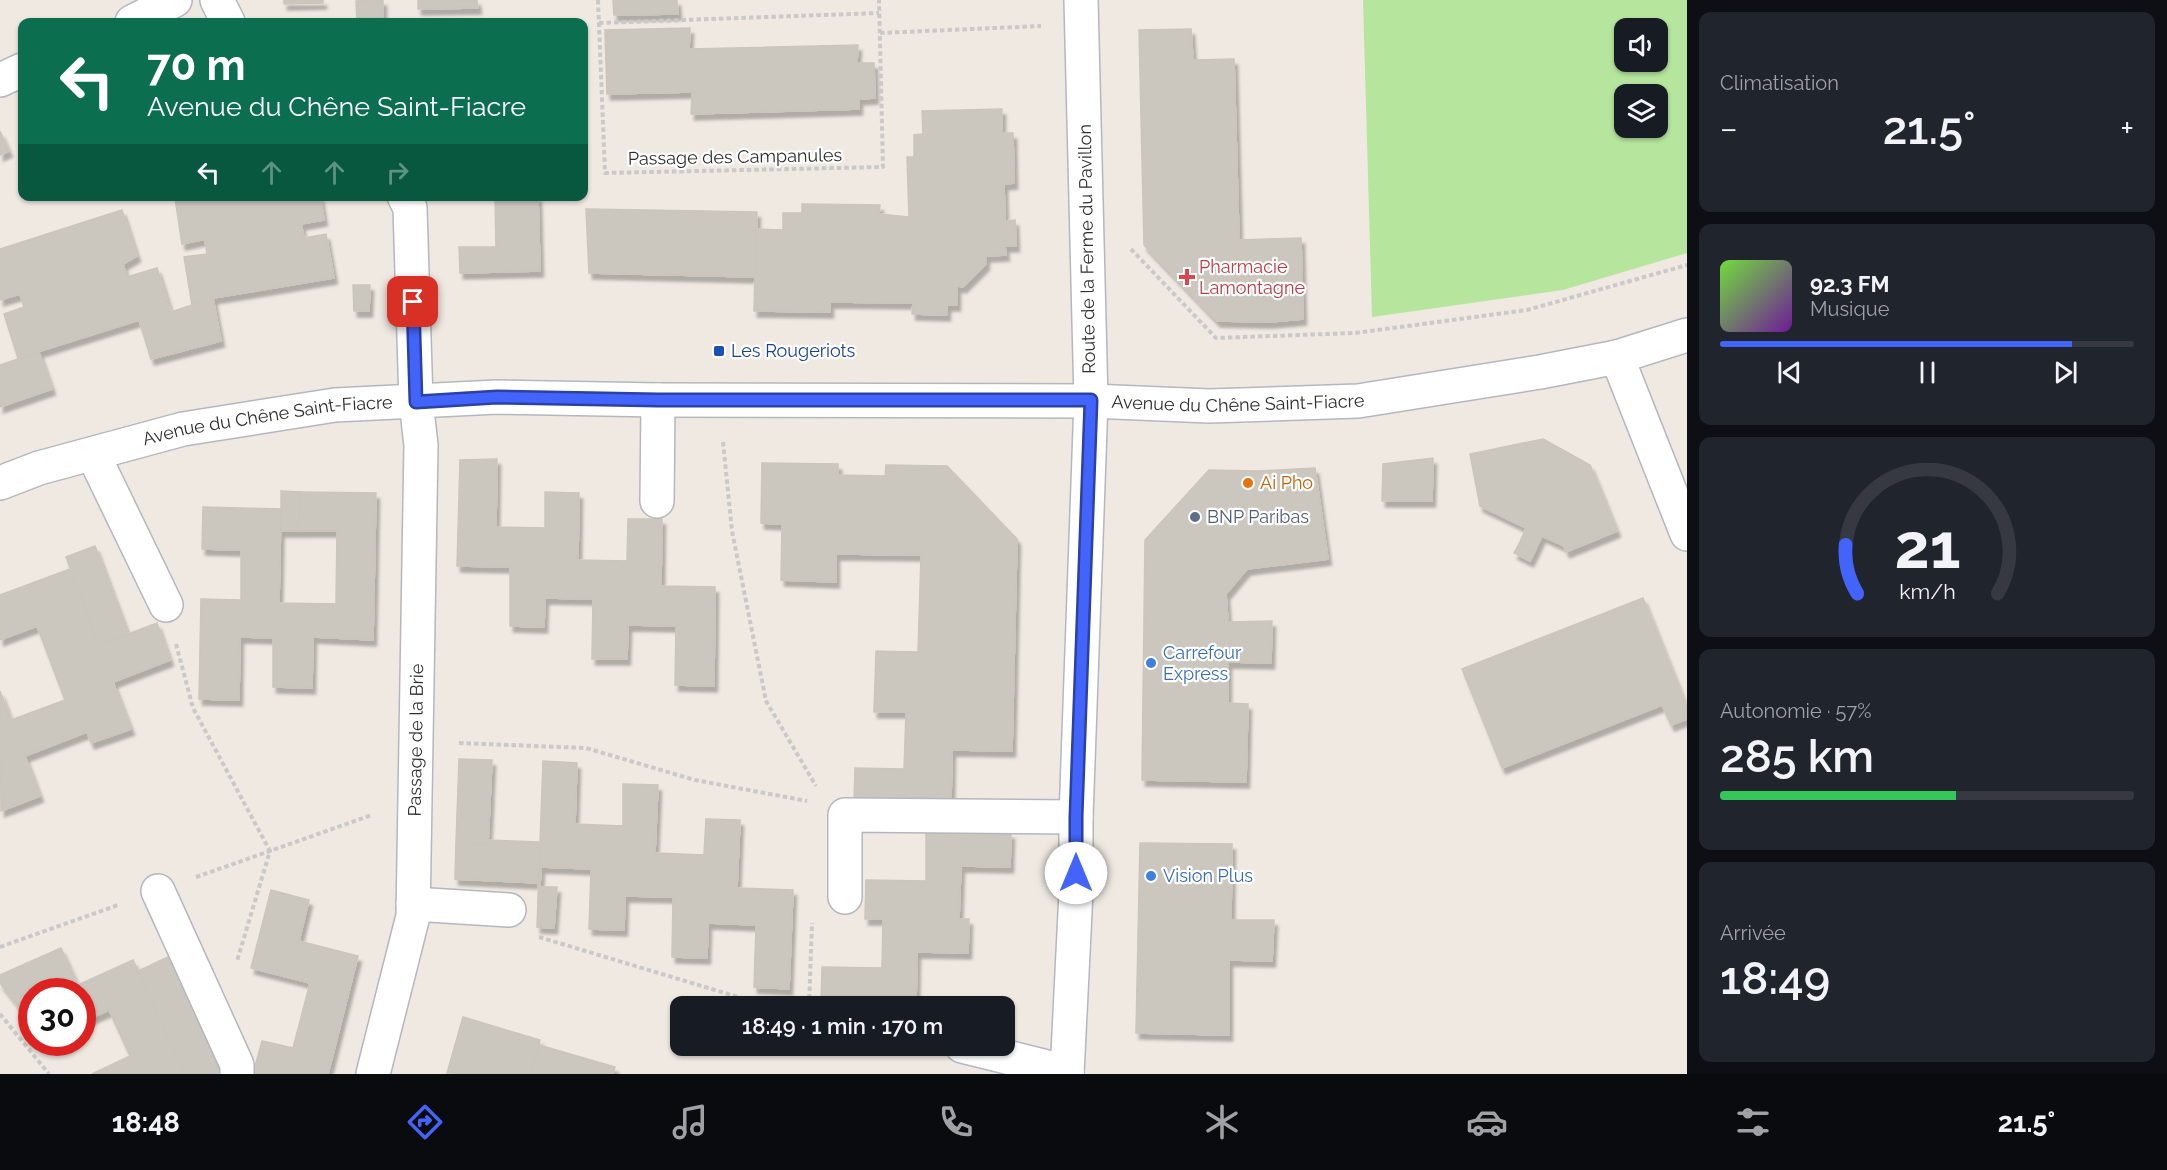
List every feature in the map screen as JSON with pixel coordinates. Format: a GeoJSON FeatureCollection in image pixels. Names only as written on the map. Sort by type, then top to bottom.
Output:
{"type":"FeatureCollection","features":[{"type":"Feature","properties":{"kind":"street"},"geometry":{"type":"LineString","coordinates":[[140,18],[174,0]]}},
{"type":"Feature","properties":{"kind":"street"},"geometry":{"type":"LineString","coordinates":[[217,0],[226,18]]}},
{"type":"Feature","properties":{"kind":"street","name":"Route de la Ferme du Pavillon"},"geometry":{"type":"LineString","coordinates":[[1067,1073],[1076,892],[1076,817],[1091,400],[1081,12]]}},
{"type":"Feature","properties":{"kind":"street"},"geometry":{"type":"LineString","coordinates":[[0,80],[18,72]]}},
{"type":"Feature","properties":{"kind":"street","name":"Passage de la Brie"},"geometry":{"type":"LineString","coordinates":[[373,1074],[414,916],[421,445],[416,402],[410,208],[406,201]]}},
{"type":"Feature","properties":{"kind":"street","name":"Avenue du Chêne Saint-Fiacre"},"geometry":{"type":"LineString","coordinates":[[0,483],[39,468],[183,429],[335,405],[497,397],[658,400],[1091,400],[1209,406],[1358,401],[1540,372],[1617,357],[1687,335]]}},
{"type":"Feature","properties":{"kind":"street"},"geometry":{"type":"LineString","coordinates":[[1617,357],[1687,534]]}},
{"type":"Feature","properties":{"kind":"street"},"geometry":{"type":"LineString","coordinates":[[657,501],[658,400]]}},
{"type":"Feature","properties":{"kind":"street"},"geometry":{"type":"LineString","coordinates":[[93,454],[166,605]]}},
{"type":"Feature","properties":{"kind":"street"},"geometry":{"type":"LineString","coordinates":[[845,897],[836,810],[1076,817]]}},
{"type":"Feature","properties":{"kind":"street"},"geometry":{"type":"LineString","coordinates":[[158,891],[237,1065],[237,1074]]}},
{"type":"Feature","properties":{"kind":"street"},"geometry":{"type":"LineString","coordinates":[[413,904],[509,910]]}},
{"type":"Feature","properties":{"kind":"street"},"geometry":{"type":"LineString","coordinates":[[1001,1056],[1067,1073]]}},
{"type":"Feature","properties":{"kind":"path","name":"Passage des Campanules"},"geometry":{"type":"LineString","coordinates":[[598,0],[605,173],[883,166],[879,0]]}},
{"type":"Feature","properties":{"kind":"path"},"geometry":{"type":"LineString","coordinates":[[880,33],[1081,12]]}},
{"type":"Feature","properties":{"kind":"path"},"geometry":{"type":"LineString","coordinates":[[599,23],[879,13]]}},
{"type":"Feature","properties":{"kind":"path"},"geometry":{"type":"LineString","coordinates":[[1131,239],[1131,251],[1216,338],[1354,333],[1527,310],[1687,264]]}},
{"type":"Feature","properties":{"kind":"path"},"geometry":{"type":"LineString","coordinates":[[719,400],[732,531],[766,701],[836,810]]}},
{"type":"Feature","properties":{"kind":"path"},"geometry":{"type":"LineString","coordinates":[[166,605],[193,708],[270,851],[218,1024]]}},
{"type":"Feature","properties":{"kind":"path"},"geometry":{"type":"LineString","coordinates":[[416,741],[586,748],[695,780],[836,810]]}},
{"type":"Feature","properties":{"kind":"path"},"geometry":{"type":"LineString","coordinates":[[0,947],[415,800]]}},
{"type":"Feature","properties":{"kind":"path"},"geometry":{"type":"LineString","coordinates":[[809,996],[812,910],[845,897]]}},
{"type":"Feature","properties":{"kind":"path"},"geometry":{"type":"LineString","coordinates":[[509,910],[530,934],[735,996]]}},
{"type":"Feature","properties":{"kind":"path"},"geometry":{"type":"LineString","coordinates":[[0,1014],[49,1074]]}},
{"type":"Feature","properties":{"kind":"green space"},"geometry":{"type":"Polygon","coordinates":[[[1363,0],[1687,0],[1687,253],[1563,290],[1372,317],[1363,0]]]}},
{"type":"Feature","properties":{"kind":"building"},"geometry":{"type":"Polygon","coordinates":[[[284,0],[323,0],[323,3],[284,4],[284,0]]]}},
{"type":"Feature","properties":{"kind":"building"},"geometry":{"type":"Polygon","coordinates":[[[383,0],[383,18],[357,18],[356,1],[383,0]]]}},
{"type":"Feature","properties":{"kind":"building"},"geometry":{"type":"Polygon","coordinates":[[[418,0],[477,0],[478,8],[418,9],[418,0]]]}},
{"type":"Feature","properties":{"kind":"building"},"geometry":{"type":"Polygon","coordinates":[[[613,0],[677,0],[678,14],[614,15],[613,0]]]}},
{"type":"Feature","properties":{"kind":"building"},"geometry":{"type":"Polygon","coordinates":[[[690,28],[689,49],[858,45],[857,63],[874,63],[875,98],[859,99],[859,109],[691,114],[692,92],[607,94],[605,30],[690,28]]]}},
{"type":"Feature","properties":{"kind":"building"},"geometry":{"type":"Polygon","coordinates":[[[1191,29],[1193,60],[1234,59],[1239,240],[1301,238],[1303,319],[1270,322],[1217,321],[1144,245],[1139,30],[1191,29]]]}},
{"type":"Feature","properties":{"kind":"building"},"geometry":{"type":"Polygon","coordinates":[[[1002,109],[1002,133],[1013,133],[1014,183],[1004,184],[1005,221],[1015,220],[1016,246],[1005,246],[1006,255],[986,256],[986,264],[963,287],[957,286],[957,305],[947,305],[947,315],[912,314],[913,303],[830,302],[830,312],[754,311],[756,229],[783,230],[783,213],[802,213],[802,204],[880,205],[879,214],[909,217],[907,157],[914,157],[914,135],[923,134],[922,111],[1002,109]]]}},
{"type":"Feature","properties":{"kind":"building"},"geometry":{"type":"Polygon","coordinates":[[[0,131],[9,151],[0,155],[0,131]]]}},
{"type":"Feature","properties":{"kind":"building"},"geometry":{"type":"Polygon","coordinates":[[[175,201],[321,201],[324,220],[301,224],[304,238],[326,234],[334,278],[213,298],[192,305],[184,257],[207,254],[205,239],[182,244],[175,201]]]}},
{"type":"Feature","properties":{"kind":"building"},"geometry":{"type":"Polygon","coordinates":[[[495,201],[538,201],[540,271],[460,273],[459,247],[496,247],[495,201]]]}},
{"type":"Feature","properties":{"kind":"building"},"geometry":{"type":"Polygon","coordinates":[[[586,209],[757,212],[755,277],[589,273],[586,209]]]}},
{"type":"Feature","properties":{"kind":"building"},"geometry":{"type":"Polygon","coordinates":[[[122,210],[137,256],[123,264],[127,277],[157,268],[171,312],[213,298],[221,341],[151,359],[139,320],[18,358],[4,314],[24,307],[20,294],[0,300],[0,249],[122,210]]]}},
{"type":"Feature","properties":{"kind":"building"},"geometry":{"type":"Polygon","coordinates":[[[353,285],[370,285],[369,311],[354,311],[353,285]]]}},
{"type":"Feature","properties":{"kind":"building"},"geometry":{"type":"Polygon","coordinates":[[[39,352],[52,389],[0,407],[0,365],[39,352]]]}},
{"type":"Feature","properties":{"kind":"building"},"geometry":{"type":"Polygon","coordinates":[[[1543,439],[1590,465],[1617,531],[1566,552],[1564,546],[1542,536],[1535,551],[1519,544],[1526,528],[1480,506],[1470,454],[1543,439]]]}},
{"type":"Feature","properties":{"kind":"building"},"geometry":{"type":"Polygon","coordinates":[[[1433,458],[1432,501],[1382,501],[1383,464],[1433,458]]]}},
{"type":"Feature","properties":{"kind":"building"},"geometry":{"type":"Polygon","coordinates":[[[497,459],[496,527],[545,528],[545,492],[579,493],[578,560],[627,561],[628,519],[662,519],[661,586],[715,587],[714,686],[675,685],[676,626],[628,625],[627,659],[592,659],[593,599],[545,598],[544,627],[510,626],[510,567],[457,566],[460,460],[497,459]]]}},
{"type":"Feature","properties":{"kind":"building"},"geometry":{"type":"Polygon","coordinates":[[[762,463],[838,464],[838,475],[885,476],[886,465],[947,466],[1017,539],[1012,751],[952,750],[951,803],[854,802],[855,768],[904,769],[906,712],[874,712],[876,651],[918,652],[921,555],[836,554],[836,582],[781,580],[782,524],[761,523],[762,463]]]}},
{"type":"Feature","properties":{"kind":"building"},"geometry":{"type":"Polygon","coordinates":[[[1315,468],[1328,559],[1247,569],[1226,594],[1228,622],[1272,621],[1271,663],[1228,662],[1228,703],[1248,704],[1246,782],[1142,780],[1145,540],[1209,470],[1258,471],[1315,468]]]}},
{"type":"Feature","properties":{"kind":"building"},"geometry":{"type":"Polygon","coordinates":[[[281,491],[300,492],[298,531],[281,531],[281,491]]]}},
{"type":"Feature","properties":{"kind":"building"},"geometry":{"type":"Polygon","coordinates":[[[300,492],[376,493],[373,640],[313,637],[312,688],[273,687],[273,638],[240,637],[239,700],[199,699],[201,599],[241,600],[241,550],[202,549],[203,507],[281,509],[279,603],[336,604],[337,531],[298,531],[300,492]]]}},
{"type":"Feature","properties":{"kind":"building"},"geometry":{"type":"Polygon","coordinates":[[[1519,544],[1535,551],[1530,561],[1514,553],[1519,544]]]}},
{"type":"Feature","properties":{"kind":"building"},"geometry":{"type":"Polygon","coordinates":[[[95,546],[128,634],[99,645],[66,557],[95,546]]]}},
{"type":"Feature","properties":{"kind":"building"},"geometry":{"type":"Polygon","coordinates":[[[70,569],[99,645],[157,623],[170,660],[113,682],[131,729],[91,743],[87,732],[25,756],[40,796],[1,811],[0,691],[11,720],[65,700],[37,626],[0,640],[0,595],[70,569]]]}},
{"type":"Feature","properties":{"kind":"building"},"geometry":{"type":"Polygon","coordinates":[[[1643,598],[1687,708],[1687,719],[1671,725],[1662,705],[1502,768],[1462,669],[1643,598]]]}},
{"type":"Feature","properties":{"kind":"building"},"geometry":{"type":"Polygon","coordinates":[[[459,759],[492,760],[488,844],[456,843],[459,759]]]}},
{"type":"Feature","properties":{"kind":"building"},"geometry":{"type":"Polygon","coordinates":[[[543,761],[577,763],[575,824],[623,826],[623,784],[658,785],[655,853],[704,855],[706,819],[740,820],[737,888],[793,890],[789,989],[754,987],[756,925],[708,923],[707,958],[672,957],[673,897],[625,896],[624,930],[589,929],[591,869],[541,867],[540,887],[557,887],[554,928],[537,927],[543,761]]]}},
{"type":"Feature","properties":{"kind":"building"},"geometry":{"type":"Polygon","coordinates":[[[926,831],[1011,833],[1010,867],[961,866],[959,919],[969,919],[968,953],[917,952],[916,996],[821,996],[822,967],[882,968],[883,919],[865,919],[866,880],[926,881],[926,831]]]}},
{"type":"Feature","properties":{"kind":"building"},"geometry":{"type":"Polygon","coordinates":[[[488,840],[539,842],[538,883],[455,879],[456,843],[488,844],[488,840]]]}},
{"type":"Feature","properties":{"kind":"building"},"geometry":{"type":"Polygon","coordinates":[[[1140,843],[1232,844],[1231,920],[1274,920],[1272,961],[1229,960],[1229,1035],[1136,1033],[1140,843]]]}},
{"type":"Feature","properties":{"kind":"building"},"geometry":{"type":"Polygon","coordinates":[[[271,890],[309,900],[299,941],[358,956],[328,1074],[253,1074],[262,1041],[293,1048],[310,983],[251,968],[271,890]]]}},
{"type":"Feature","properties":{"kind":"building"},"geometry":{"type":"Polygon","coordinates":[[[61,948],[75,978],[18,978],[18,1006],[0,983],[0,975],[61,948]]]}},
{"type":"Feature","properties":{"kind":"building"},"geometry":{"type":"Polygon","coordinates":[[[170,956],[221,1074],[185,1074],[138,971],[170,956]]]}},
{"type":"Feature","properties":{"kind":"building"},"geometry":{"type":"Polygon","coordinates":[[[133,960],[185,1074],[92,1074],[130,1056],[109,1010],[96,1016],[96,978],[93,978],[133,960]]]}},
{"type":"Feature","properties":{"kind":"building"},"geometry":{"type":"Polygon","coordinates":[[[463,1017],[540,1040],[531,1074],[447,1073],[463,1017]]]}},
{"type":"Feature","properties":{"kind":"building"},"geometry":{"type":"Polygon","coordinates":[[[539,1045],[615,1067],[613,1074],[531,1074],[539,1045]]]}},
{"type":"Feature","properties":{"kind":"place","name":"Pharmacie Lamontagne"},"geometry":{"type":"Point","coordinates":[1187,277]}},
{"type":"Feature","properties":{"kind":"place","name":"Les Rougeriots"},"geometry":{"type":"Point","coordinates":[719,351]}},
{"type":"Feature","properties":{"kind":"place","name":"Ai Pho"},"geometry":{"type":"Point","coordinates":[1248,483]}},
{"type":"Feature","properties":{"kind":"place","name":"BNP Paribas"},"geometry":{"type":"Point","coordinates":[1195,517]}},
{"type":"Feature","properties":{"kind":"place","name":"Carrefour Express"},"geometry":{"type":"Point","coordinates":[1151,663]}},
{"type":"Feature","properties":{"kind":"place","name":"Vision Plus"},"geometry":{"type":"Point","coordinates":[1151,876]}},
{"type":"Feature","properties":{"kind":"route"},"geometry":{"type":"LineString","coordinates":[[413,302],[416,402],[497,397],[658,400],[1091,400],[1076,873]]}}]}
